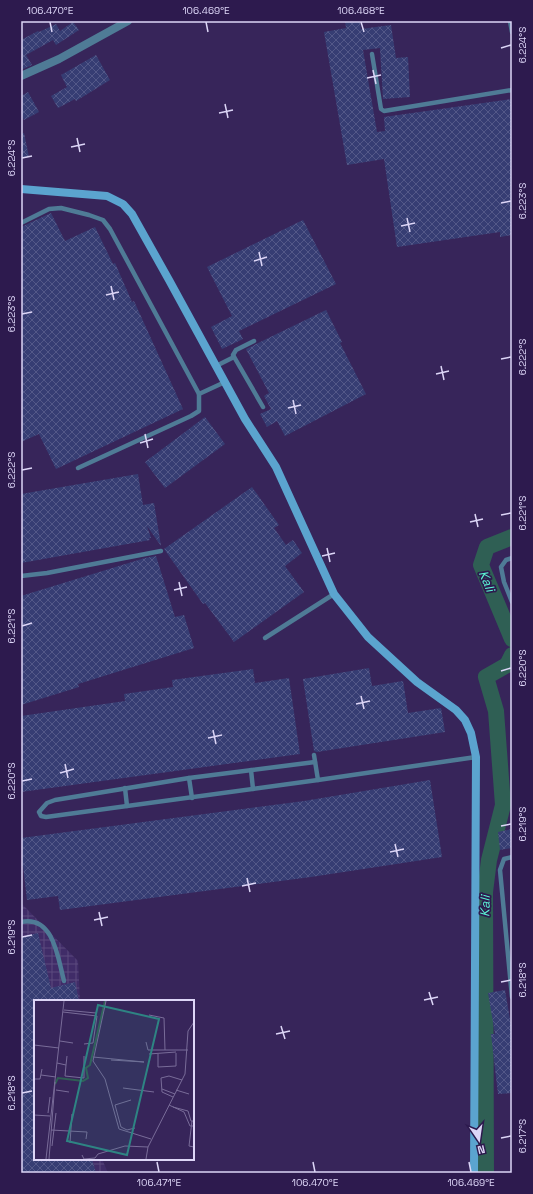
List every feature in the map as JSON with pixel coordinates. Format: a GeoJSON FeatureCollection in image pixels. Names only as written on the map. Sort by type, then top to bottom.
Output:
{"type":"FeatureCollection","features":[{"type":"Feature","properties":{"kind":"street"},"geometry":{"type":"LineString","coordinates":[[21,76],[59,59],[128,21]]}},
{"type":"Feature","properties":{"kind":"street"},"geometry":{"type":"LineString","coordinates":[[21,190],[107,196],[123,204],[132,214],[245,419],[276,467],[334,594],[368,637],[417,682],[456,710],[465,720],[471,733],[476,756],[474,1173]]}},
{"type":"Feature","properties":{"kind":"lane"},"geometry":{"type":"LineString","coordinates":[[510,21],[512,32]]}},
{"type":"Feature","properties":{"kind":"lane"},"geometry":{"type":"LineString","coordinates":[[372,54],[381,109],[384,111],[512,90]]}},
{"type":"Feature","properties":{"kind":"lane"},"geometry":{"type":"LineString","coordinates":[[21,222],[49,209],[61,208],[103,220],[110,229],[199,394],[198,411],[191,416],[78,468]]}},
{"type":"Feature","properties":{"kind":"lane"},"geometry":{"type":"LineString","coordinates":[[254,341],[234,351],[234,357],[264,407]]}},
{"type":"Feature","properties":{"kind":"lane"},"geometry":{"type":"LineString","coordinates":[[216,366],[234,357]]}},
{"type":"Feature","properties":{"kind":"lane"},"geometry":{"type":"LineString","coordinates":[[199,394],[225,382]]}},
{"type":"Feature","properties":{"kind":"lane"},"geometry":{"type":"LineString","coordinates":[[21,576],[47,573],[161,550]]}},
{"type":"Feature","properties":{"kind":"lane"},"geometry":{"type":"LineString","coordinates":[[512,558],[506,560],[501,567],[504,582],[512,602]]}},
{"type":"Feature","properties":{"kind":"lane"},"geometry":{"type":"LineString","coordinates":[[265,638],[334,594]]}},
{"type":"Feature","properties":{"kind":"lane"},"geometry":{"type":"LineString","coordinates":[[314,755],[318,780]]}},
{"type":"Feature","properties":{"kind":"lane"},"geometry":{"type":"LineString","coordinates":[[315,762],[189,778],[55,800],[47,803],[39,812],[41,816],[46,817],[192,798],[476,756]]}},
{"type":"Feature","properties":{"kind":"lane"},"geometry":{"type":"LineString","coordinates":[[251,770],[253,789]]}},
{"type":"Feature","properties":{"kind":"lane"},"geometry":{"type":"LineString","coordinates":[[189,778],[192,798]]}},
{"type":"Feature","properties":{"kind":"lane"},"geometry":{"type":"LineString","coordinates":[[125,788],[127,806]]}},
{"type":"Feature","properties":{"kind":"lane"},"geometry":{"type":"LineString","coordinates":[[512,857],[504,859],[500,870],[512,997]]}},
{"type":"Feature","properties":{"kind":"lane"},"geometry":{"type":"LineString","coordinates":[[21,922],[26,921],[37,923],[49,933],[54,944],[64,981]]}},
{"type":"Feature","properties":{"kind":"shaded area"},"geometry":{"type":"Polygon","coordinates":[[[21,903],[78,961],[80,1000],[34,1000],[34,1160],[102,1160],[108,1173],[21,1173],[21,903]]]}},
{"type":"Feature","properties":{"kind":"building"},"geometry":{"type":"Polygon","coordinates":[[[345,21],[360,21],[361,29],[391,25],[396,58],[408,57],[410,97],[383,99],[380,48],[363,50],[377,132],[385,131],[384,117],[512,99],[512,235],[500,237],[500,232],[397,247],[384,159],[347,165],[324,32],[346,28],[345,21]]]}},
{"type":"Feature","properties":{"kind":"building"},"geometry":{"type":"Polygon","coordinates":[[[73,22],[79,30],[56,45],[53,40],[26,55],[32,65],[21,70],[21,40],[56,24],[60,31],[73,22]]]}},
{"type":"Feature","properties":{"kind":"building"},"geometry":{"type":"Polygon","coordinates":[[[96,55],[110,80],[76,101],[75,99],[58,108],[51,96],[67,87],[61,75],[96,55]]]}},
{"type":"Feature","properties":{"kind":"building"},"geometry":{"type":"Polygon","coordinates":[[[28,92],[39,112],[24,120],[21,114],[21,96],[28,92]]]}},
{"type":"Feature","properties":{"kind":"building"},"geometry":{"type":"Polygon","coordinates":[[[24,133],[29,157],[21,158],[21,134],[24,133]]]}},
{"type":"Feature","properties":{"kind":"building"},"geometry":{"type":"Polygon","coordinates":[[[51,213],[65,241],[95,227],[113,264],[115,263],[132,302],[134,301],[183,409],[56,469],[39,434],[21,442],[21,227],[51,213]]]}},
{"type":"Feature","properties":{"kind":"building"},"geometry":{"type":"Polygon","coordinates":[[[303,220],[336,284],[239,331],[243,339],[222,349],[211,327],[232,316],[207,267],[303,220]]]}},
{"type":"Feature","properties":{"kind":"building"},"geometry":{"type":"Polygon","coordinates":[[[326,310],[342,342],[340,343],[366,394],[285,436],[277,421],[267,427],[260,414],[271,409],[264,396],[269,393],[246,349],[326,310]]]}},
{"type":"Feature","properties":{"kind":"building"},"geometry":{"type":"Polygon","coordinates":[[[205,417],[225,444],[165,488],[145,462],[205,417]]]}},
{"type":"Feature","properties":{"kind":"building"},"geometry":{"type":"Polygon","coordinates":[[[138,474],[143,505],[154,503],[161,546],[147,526],[151,538],[149,538],[150,540],[21,563],[21,494],[138,474]]]}},
{"type":"Feature","properties":{"kind":"building"},"geometry":{"type":"Polygon","coordinates":[[[252,487],[279,525],[274,528],[286,545],[293,540],[302,553],[285,566],[304,592],[234,642],[205,603],[203,604],[164,549],[252,487]]]}},
{"type":"Feature","properties":{"kind":"building"},"geometry":{"type":"Polygon","coordinates":[[[156,556],[175,617],[184,615],[194,648],[78,684],[79,687],[21,705],[21,596],[145,558],[156,556]]]}},
{"type":"Feature","properties":{"kind":"building"},"geometry":{"type":"Polygon","coordinates":[[[369,668],[372,686],[403,681],[408,713],[441,708],[445,732],[317,752],[314,751],[303,679],[369,668]]]}},
{"type":"Feature","properties":{"kind":"building"},"geometry":{"type":"Polygon","coordinates":[[[253,669],[255,683],[289,678],[300,754],[21,792],[21,716],[125,701],[124,694],[173,687],[172,680],[253,669]]]}},
{"type":"Feature","properties":{"kind":"building"},"geometry":{"type":"Polygon","coordinates":[[[430,780],[442,857],[311,877],[60,910],[58,896],[27,900],[23,866],[21,866],[21,838],[304,801],[430,780]]]}},
{"type":"Feature","properties":{"kind":"building"},"geometry":{"type":"Polygon","coordinates":[[[512,829],[512,848],[500,850],[498,832],[512,829]]]}},
{"type":"Feature","properties":{"kind":"building"},"geometry":{"type":"Polygon","coordinates":[[[38,933],[51,988],[75,982],[79,1000],[34,1000],[34,1160],[92,1160],[96,1173],[21,1173],[21,937],[38,933]]]}},
{"type":"Feature","properties":{"kind":"building"},"geometry":{"type":"Polygon","coordinates":[[[505,990],[512,1031],[512,1093],[498,1094],[491,1034],[495,1034],[488,993],[505,990]]]}},
{"type":"Feature","properties":{"kind":"waterway","name":"Kali"},"geometry":{"type":"LineString","coordinates":[[512,537],[487,547],[481,565],[512,639]]}},
{"type":"Feature","properties":{"kind":"waterway","name":"Kali"},"geometry":{"type":"LineString","coordinates":[[486,1173],[485,892],[489,860],[503,805],[496,711],[486,677],[507,665],[512,655]]}}]}
